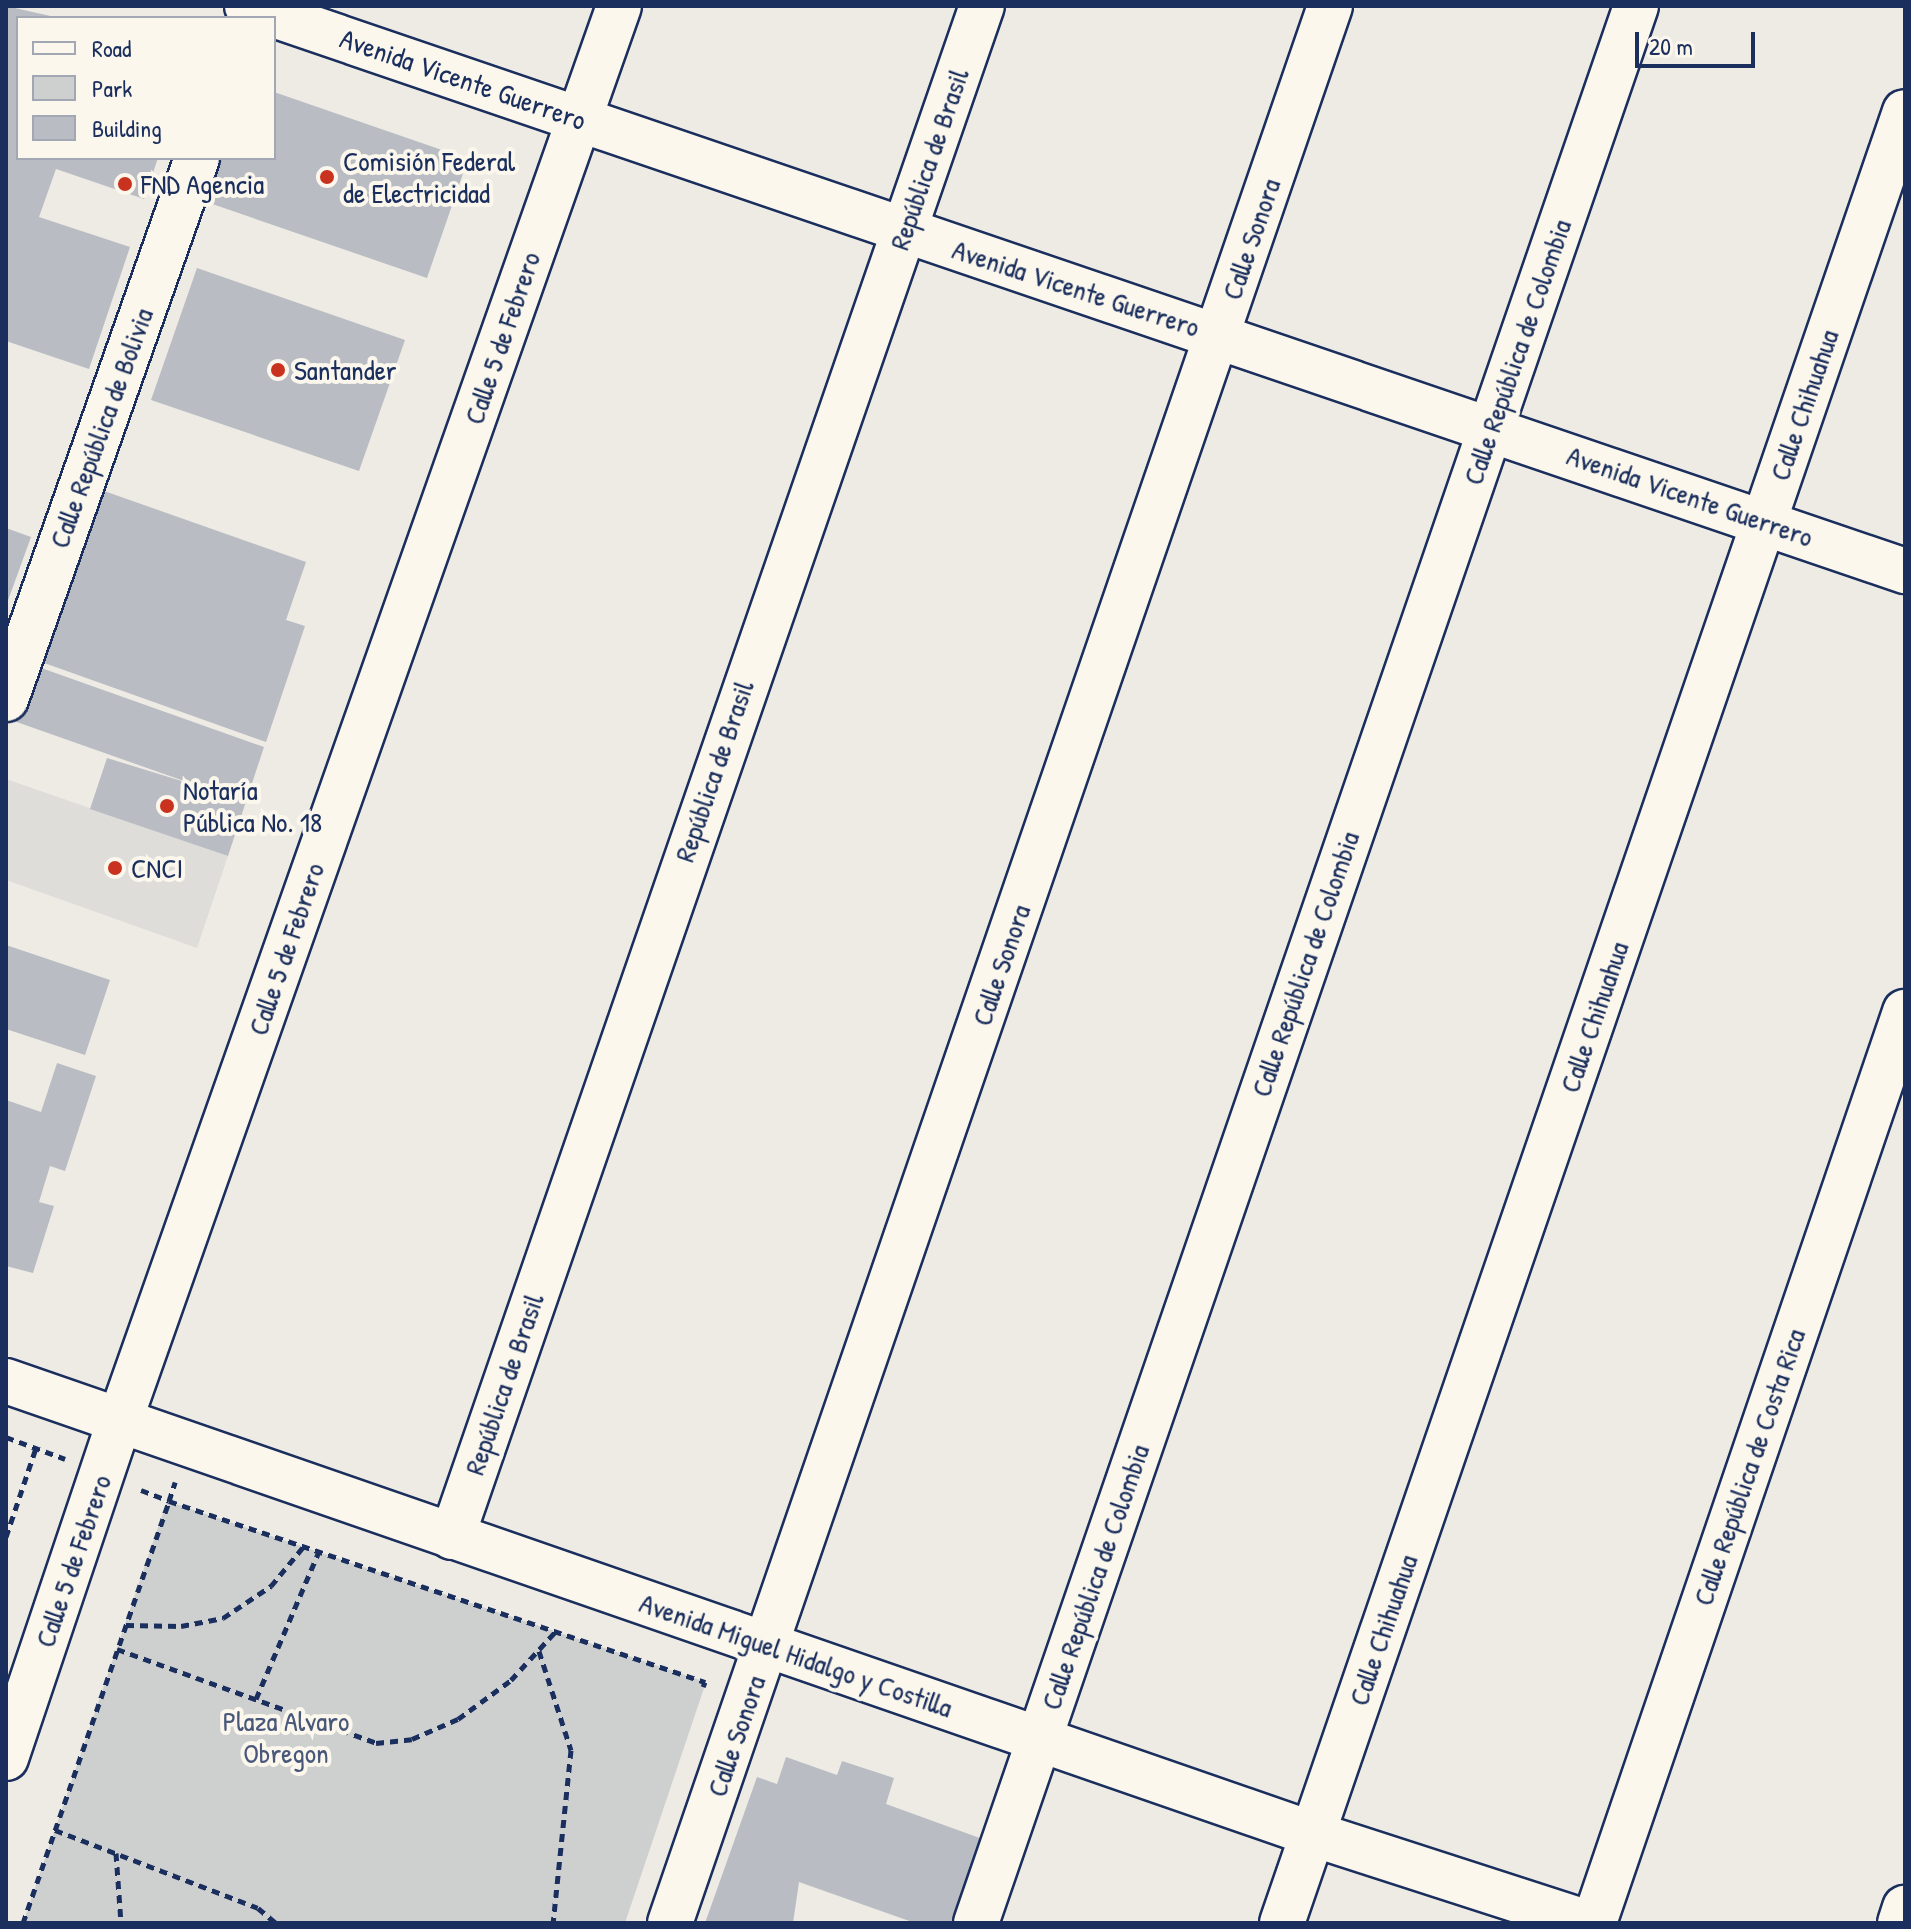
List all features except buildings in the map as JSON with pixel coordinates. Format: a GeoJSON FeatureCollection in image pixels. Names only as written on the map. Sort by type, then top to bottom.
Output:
{"type":"FeatureCollection","features":[{"type":"Feature","properties":{"kind":"street","name":"Avenida Vicente Guerrero"},"geometry":{"type":"LineString","coordinates":[[248,6],[1905,571]]}},
{"type":"Feature","properties":{"kind":"street","name":"Calle 5 de Febrero"},"geometry":{"type":"LineString","coordinates":[[6,1758],[120,1420],[619,6]]}},
{"type":"Feature","properties":{"kind":"street","name":"República de Brasil"},"geometry":{"type":"LineString","coordinates":[[452,1537],[982,6]]}},
{"type":"Feature","properties":{"kind":"street","name":"Calle Sonora"},"geometry":{"type":"LineString","coordinates":[[670,1923],[768,1646],[1330,6]]}},
{"type":"Feature","properties":{"kind":"street","name":"Calle República de Colombia"},"geometry":{"type":"LineString","coordinates":[[976,1923],[1636,6]]}},
{"type":"Feature","properties":{"kind":"street","name":"Calle Chihuahua"},"geometry":{"type":"LineString","coordinates":[[1282,1923],[1905,112]]}},
{"type":"Feature","properties":{"kind":"street","name":"Calle República de Bolivia"},"geometry":{"type":"LineString","coordinates":[[6,699],[196,160]]}},
{"type":"Feature","properties":{"kind":"street","name":"Calle República de Costa Rica"},"geometry":{"type":"LineString","coordinates":[[1591,1923],[1905,1012]]}},
{"type":"Feature","properties":{"kind":"street","name":"Avenida Miguel Hidalgo y Costilla"},"geometry":{"type":"LineString","coordinates":[[6,1381],[1313,1834],[1591,1923]]}},
{"type":"Feature","properties":{"kind":"street"},"geometry":{"type":"LineString","coordinates":[[1900,1923],[1905,1908]]}},
{"type":"Feature","properties":{"kind":"path"},"geometry":{"type":"LineString","coordinates":[[6,1437],[36,1448],[6,1537]]}},
{"type":"Feature","properties":{"kind":"path"},"geometry":{"type":"LineString","coordinates":[[23,1923],[169,1501],[705,1682],[700,1697]]}},
{"type":"Feature","properties":{"kind":"path"},"geometry":{"type":"LineString","coordinates":[[126,1625],[181,1626],[223,1618],[271,1586],[304,1546]]}},
{"type":"Feature","properties":{"kind":"path"},"geometry":{"type":"LineString","coordinates":[[256,1699],[319,1551]]}},
{"type":"Feature","properties":{"kind":"path"},"geometry":{"type":"LineString","coordinates":[[117,1649],[376,1743],[412,1739],[458,1719],[511,1680],[556,1631]]}},
{"type":"Feature","properties":{"kind":"path"},"geometry":{"type":"LineString","coordinates":[[539,1650],[571,1750],[553,1923]]}},
{"type":"Feature","properties":{"kind":"path"},"geometry":{"type":"LineString","coordinates":[[55,1830],[258,1908],[272,1921]]}},
{"type":"Feature","properties":{"kind":"path"},"geometry":{"type":"LineString","coordinates":[[116,1853],[121,1923]]}},
{"type":"Feature","properties":{"kind":"shaded area","name":"CNCI"},"geometry":{"type":"Polygon","coordinates":[[[6,779],[228,856],[197,948],[6,880],[6,779]]]}},
{"type":"Feature","properties":{"kind":"green space","name":"Plaza Alvaro Obregon"},"geometry":{"type":"Polygon","coordinates":[[[167,1501],[706,1682],[625,1923],[23,1923],[167,1501]]]}},
{"type":"Feature","properties":{"kind":"place","name":"Comisión Federal de Electricidad"},"geometry":{"type":"Point","coordinates":[327,177]}},
{"type":"Feature","properties":{"kind":"place","name":"FND Agencia"},"geometry":{"type":"Point","coordinates":[125,184]}},
{"type":"Feature","properties":{"kind":"place","name":"Santander"},"geometry":{"type":"Point","coordinates":[278,370]}},
{"type":"Feature","properties":{"kind":"place","name":"Notaría Pública No. 18"},"geometry":{"type":"Point","coordinates":[167,806]}},
{"type":"Feature","properties":{"kind":"place","name":"CNCI"},"geometry":{"type":"Point","coordinates":[115,868]}}]}
